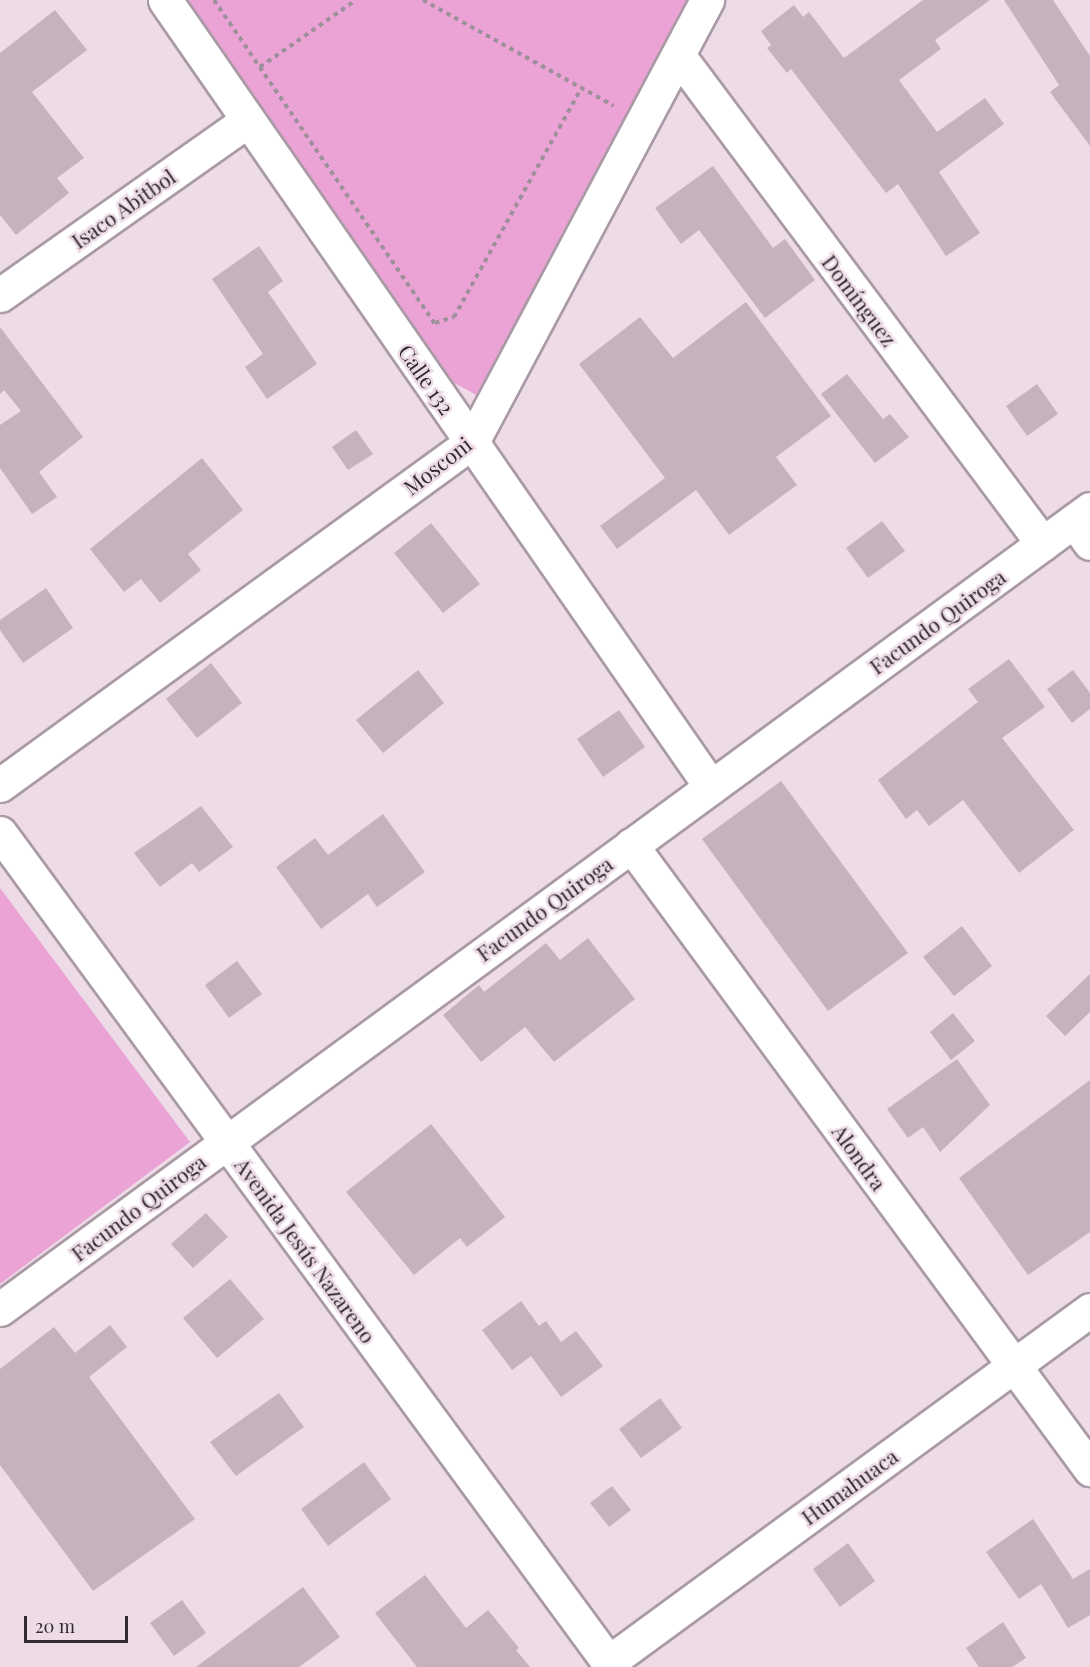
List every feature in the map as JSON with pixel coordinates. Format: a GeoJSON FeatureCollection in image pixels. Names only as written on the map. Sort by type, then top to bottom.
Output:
{"type":"FeatureCollection","features":[{"type":"Feature","properties":{"kind":"street","name":"Calle 132"},"geometry":{"type":"LineString","coordinates":[[165,0],[711,787]]}},
{"type":"Feature","properties":{"kind":"street","name":"Mosconi"},"geometry":{"type":"LineString","coordinates":[[0,785],[472,442],[707,0]]}},
{"type":"Feature","properties":{"kind":"street","name":"Domínguez"},"geometry":{"type":"LineString","coordinates":[[678,55],[1042,544]]}},
{"type":"Feature","properties":{"kind":"street","name":"Isaco Abitbol"},"geometry":{"type":"LineString","coordinates":[[0,295],[247,121]]}},
{"type":"Feature","properties":{"kind":"street","name":"Facundo Quiroga"},"geometry":{"type":"LineString","coordinates":[[0,1309],[1042,544],[1085,525]]}},
{"type":"Feature","properties":{"kind":"street","name":"Avenida Jesús Nazareno"},"geometry":{"type":"LineString","coordinates":[[0,833],[610,1665]]}},
{"type":"Feature","properties":{"kind":"street","name":"Alondra"},"geometry":{"type":"LineString","coordinates":[[631,845],[1090,1469]]}},
{"type":"Feature","properties":{"kind":"street","name":"Humahuaca"},"geometry":{"type":"LineString","coordinates":[[610,1665],[1090,1310]]}},
{"type":"Feature","properties":{"kind":"path"},"geometry":{"type":"LineString","coordinates":[[214,0],[441,333]]}},
{"type":"Feature","properties":{"kind":"path"},"geometry":{"type":"LineString","coordinates":[[229,92],[260,67],[356,0]]}},
{"type":"Feature","properties":{"kind":"path"},"geometry":{"type":"LineString","coordinates":[[423,0],[641,121]]}},
{"type":"Feature","properties":{"kind":"path"},"geometry":{"type":"LineString","coordinates":[[435,323],[454,317],[581,88]]}},
{"type":"Feature","properties":{"kind":"shaded area"},"geometry":{"type":"Polygon","coordinates":[[[179,0],[697,0],[480,397],[445,378],[179,0]]]}},
{"type":"Feature","properties":{"kind":"shaded area"},"geometry":{"type":"Polygon","coordinates":[[[0,888],[190,1142],[0,1284],[0,888]]]}},
{"type":"Feature","properties":{"kind":"building"},"geometry":{"type":"Polygon","coordinates":[[[923,0],[990,0],[935,40],[941,49],[899,80],[937,132],[985,98],[1004,124],[939,172],[980,233],[946,256],[898,184],[886,193],[791,69],[787,73],[767,48],[771,45],[761,31],[794,5],[803,17],[809,12],[844,58],[923,0]]]}},
{"type":"Feature","properties":{"kind":"building"},"geometry":{"type":"Polygon","coordinates":[[[1004,0],[1053,0],[1090,56],[1090,146],[1050,92],[1059,85],[1004,0]]]}},
{"type":"Feature","properties":{"kind":"building"},"geometry":{"type":"Polygon","coordinates":[[[55,10],[87,50],[32,92],[84,158],[57,178],[69,193],[16,235],[0,215],[0,53],[55,10]]]}},
{"type":"Feature","properties":{"kind":"building"},"geometry":{"type":"Polygon","coordinates":[[[713,166],[773,248],[785,239],[815,280],[765,318],[699,230],[681,244],[655,208],[713,166]]]}},
{"type":"Feature","properties":{"kind":"building"},"geometry":{"type":"Polygon","coordinates":[[[259,246],[283,281],[268,292],[317,364],[267,399],[245,367],[263,354],[212,279],[259,246]]]}},
{"type":"Feature","properties":{"kind":"building"},"geometry":{"type":"Polygon","coordinates":[[[746,302],[831,416],[776,457],[797,485],[729,535],[696,490],[617,549],[600,526],[665,478],[579,364],[640,317],[673,358],[746,302]]]}},
{"type":"Feature","properties":{"kind":"building"},"geometry":{"type":"Polygon","coordinates":[[[0,327],[83,437],[39,472],[57,497],[32,514],[0,468],[0,425],[21,411],[4,390],[0,394],[0,327]]]}},
{"type":"Feature","properties":{"kind":"building"},"geometry":{"type":"Polygon","coordinates":[[[847,374],[883,419],[890,414],[909,437],[875,463],[821,394],[847,374]]]}},
{"type":"Feature","properties":{"kind":"building"},"geometry":{"type":"Polygon","coordinates":[[[1037,384],[1058,414],[1027,436],[1006,406],[1037,384]]]}},
{"type":"Feature","properties":{"kind":"building"},"geometry":{"type":"Polygon","coordinates":[[[356,430],[373,454],[348,470],[332,447],[356,430]]]}},
{"type":"Feature","properties":{"kind":"building"},"geometry":{"type":"Polygon","coordinates":[[[202,458],[243,510],[188,554],[201,570],[160,603],[141,579],[124,592],[90,549],[202,458]]]}},
{"type":"Feature","properties":{"kind":"building"},"geometry":{"type":"Polygon","coordinates":[[[882,521],[905,551],[868,578],[846,548],[882,521]]]}},
{"type":"Feature","properties":{"kind":"building"},"geometry":{"type":"Polygon","coordinates":[[[431,523],[480,584],[443,613],[394,553],[431,523]]]}},
{"type":"Feature","properties":{"kind":"building"},"geometry":{"type":"Polygon","coordinates":[[[46,588],[73,628],[23,663],[0,630],[0,620],[46,588]]]}},
{"type":"Feature","properties":{"kind":"building"},"geometry":{"type":"Polygon","coordinates":[[[1009,659],[1045,707],[1002,738],[1074,830],[1019,873],[963,800],[929,826],[917,810],[906,819],[878,780],[978,702],[968,689],[1009,659]]]}},
{"type":"Feature","properties":{"kind":"building"},"geometry":{"type":"Polygon","coordinates":[[[211,663],[242,703],[197,738],[166,699],[211,663]]]}},
{"type":"Feature","properties":{"kind":"building"},"geometry":{"type":"Polygon","coordinates":[[[418,670],[444,703],[383,753],[356,720],[418,670]]]}},
{"type":"Feature","properties":{"kind":"building"},"geometry":{"type":"Polygon","coordinates":[[[1073,670],[1090,693],[1090,709],[1072,723],[1047,689],[1073,670]]]}},
{"type":"Feature","properties":{"kind":"building"},"geometry":{"type":"Polygon","coordinates":[[[619,710],[645,747],[603,777],[577,739],[619,710]]]}},
{"type":"Feature","properties":{"kind":"building"},"geometry":{"type":"Polygon","coordinates":[[[781,781],[908,953],[828,1011],[702,839],[781,781]]]}},
{"type":"Feature","properties":{"kind":"building"},"geometry":{"type":"Polygon","coordinates":[[[201,806],[233,847],[199,872],[192,863],[160,887],[134,853],[201,806]]]}},
{"type":"Feature","properties":{"kind":"building"},"geometry":{"type":"Polygon","coordinates":[[[383,814],[425,872],[377,907],[368,894],[321,929],[276,867],[315,838],[328,855],[383,814]]]}},
{"type":"Feature","properties":{"kind":"building"},"geometry":{"type":"Polygon","coordinates":[[[962,926],[992,966],[954,996],[923,957],[962,926]]]}},
{"type":"Feature","properties":{"kind":"building"},"geometry":{"type":"Polygon","coordinates":[[[588,938],[635,999],[554,1062],[525,1027],[481,1062],[443,1015],[479,985],[484,992],[546,943],[560,960],[588,938]]]}},
{"type":"Feature","properties":{"kind":"building"},"geometry":{"type":"Polygon","coordinates":[[[237,961],[262,994],[229,1018],[205,985],[237,961]]]}},
{"type":"Feature","properties":{"kind":"building"},"geometry":{"type":"Polygon","coordinates":[[[1090,974],[1090,1012],[1065,1036],[1046,1016],[1090,974]]]}},
{"type":"Feature","properties":{"kind":"building"},"geometry":{"type":"Polygon","coordinates":[[[953,1013],[975,1041],[951,1060],[930,1032],[953,1013]]]}},
{"type":"Feature","properties":{"kind":"building"},"geometry":{"type":"Polygon","coordinates":[[[957,1059],[990,1105],[940,1152],[923,1127],[908,1138],[887,1109],[957,1059]]]}},
{"type":"Feature","properties":{"kind":"building"},"geometry":{"type":"Polygon","coordinates":[[[1090,1080],[1090,1232],[1028,1275],[959,1178],[1090,1080]]]}},
{"type":"Feature","properties":{"kind":"building"},"geometry":{"type":"Polygon","coordinates":[[[431,1124],[505,1217],[467,1247],[460,1238],[414,1275],[346,1192],[431,1124]]]}},
{"type":"Feature","properties":{"kind":"building"},"geometry":{"type":"Polygon","coordinates":[[[206,1213],[228,1237],[193,1268],[171,1244],[206,1213]]]}},
{"type":"Feature","properties":{"kind":"building"},"geometry":{"type":"Polygon","coordinates":[[[230,1279],[264,1319],[217,1358],[183,1318],[230,1279]]]}},
{"type":"Feature","properties":{"kind":"building"},"geometry":{"type":"Polygon","coordinates":[[[521,1301],[539,1326],[546,1321],[561,1342],[576,1331],[603,1366],[561,1397],[531,1356],[512,1370],[482,1330],[521,1301]]]}},
{"type":"Feature","properties":{"kind":"building"},"geometry":{"type":"Polygon","coordinates":[[[110,1325],[127,1347],[89,1377],[195,1519],[93,1591],[0,1465],[0,1369],[54,1327],[75,1353],[110,1325]]]}},
{"type":"Feature","properties":{"kind":"building"},"geometry":{"type":"Polygon","coordinates":[[[279,1393],[304,1427],[236,1476],[210,1442],[279,1393]]]}},
{"type":"Feature","properties":{"kind":"building"},"geometry":{"type":"Polygon","coordinates":[[[660,1398],[682,1428],[641,1458],[619,1429],[660,1398]]]}},
{"type":"Feature","properties":{"kind":"building"},"geometry":{"type":"Polygon","coordinates":[[[364,1462],[391,1499],[328,1546],[301,1509],[364,1462]]]}},
{"type":"Feature","properties":{"kind":"building"},"geometry":{"type":"Polygon","coordinates":[[[612,1486],[631,1510],[609,1527],[590,1503],[612,1486]]]}},
{"type":"Feature","properties":{"kind":"building"},"geometry":{"type":"Polygon","coordinates":[[[1033,1519],[1073,1579],[1090,1569],[1090,1615],[1068,1628],[1041,1584],[1019,1599],[986,1552],[1033,1519]]]}},
{"type":"Feature","properties":{"kind":"building"},"geometry":{"type":"Polygon","coordinates":[[[848,1543],[875,1581],[840,1607],[813,1569],[848,1543]]]}},
{"type":"Feature","properties":{"kind":"building"},"geometry":{"type":"Polygon","coordinates":[[[425,1575],[466,1628],[488,1610],[519,1648],[516,1650],[530,1667],[417,1667],[375,1613],[425,1575]]]}},
{"type":"Feature","properties":{"kind":"building"},"geometry":{"type":"Polygon","coordinates":[[[303,1587],[340,1637],[299,1667],[196,1667],[303,1587]]]}},
{"type":"Feature","properties":{"kind":"building"},"geometry":{"type":"Polygon","coordinates":[[[182,1600],[206,1633],[174,1656],[150,1623],[182,1600]]]}},
{"type":"Feature","properties":{"kind":"building"},"geometry":{"type":"Polygon","coordinates":[[[1003,1622],[1026,1658],[1012,1667],[979,1667],[966,1648],[1003,1622]]]}}]}
